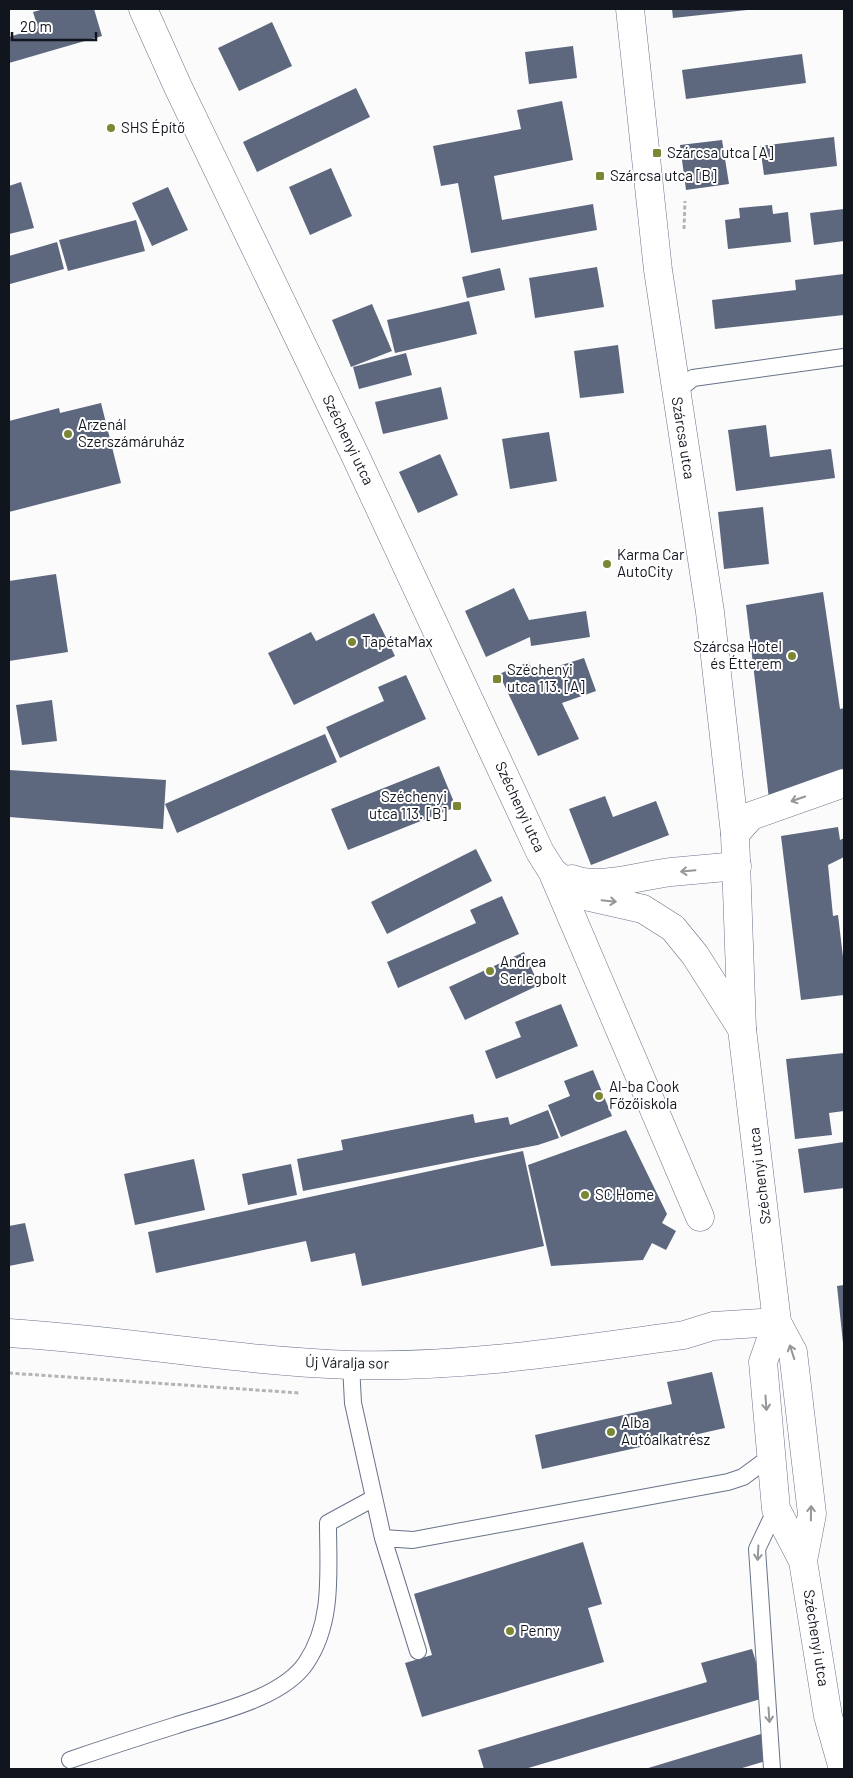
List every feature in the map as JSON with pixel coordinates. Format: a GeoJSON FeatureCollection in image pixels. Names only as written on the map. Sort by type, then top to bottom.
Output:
{"type":"FeatureCollection","features":[{"type":"Feature","properties":{"kind":"street","name":"Széchenyi utca"},"geometry":{"type":"LineString","coordinates":[[143,9],[178,87],[372,490],[540,852],[552,872],[700,1217]]}},
{"type":"Feature","properties":{"kind":"street","name":"Szárcsa utca"},"geometry":{"type":"LineString","coordinates":[[630,9],[658,270],[710,612],[737,866]]}},
{"type":"Feature","properties":{"kind":"street"},"geometry":{"type":"LineString","coordinates":[[735,834],[751,816],[844,784]]}},
{"type":"Feature","properties":{"kind":"street","name":"Széchenyi utca"},"geometry":{"type":"LineString","coordinates":[[737,866],[742,1030],[777,1322],[794,1352],[812,1514],[803,1561]]}},
{"type":"Feature","properties":{"kind":"street"},"geometry":{"type":"LineString","coordinates":[[552,872],[581,882],[618,881],[670,872],[737,866]]}},
{"type":"Feature","properties":{"kind":"street","name":"Széchenyi utca"},"geometry":{"type":"LineString","coordinates":[[552,872],[581,895],[642,909],[673,928],[695,956],[742,1030]]}},
{"type":"Feature","properties":{"kind":"street","name":"Széchenyi utca"},"geometry":{"type":"LineString","coordinates":[[777,1322],[763,1362],[775,1499],[803,1561],[828,1716]]}},
{"type":"Feature","properties":{"kind":"street","name":"Új Váralja sor"},"geometry":{"type":"LineString","coordinates":[[9,1333],[77,1337],[256,1359],[352,1365],[488,1360],[684,1335],[715,1336],[777,1322]]}},
{"type":"Feature","properties":{"kind":"street"},"geometry":{"type":"LineString","coordinates":[[828,1716],[828,1769]]}},
{"type":"Feature","properties":{"kind":"street"},"geometry":{"type":"LineString","coordinates":[[828,1716],[843,1769]]}},
{"type":"Feature","properties":{"kind":"lane"},"geometry":{"type":"LineString","coordinates":[[676,392],[693,378],[844,357]]}},
{"type":"Feature","properties":{"kind":"lane"},"geometry":{"type":"LineString","coordinates":[[352,1365],[353,1403],[383,1538],[418,1650]]}},
{"type":"Feature","properties":{"kind":"lane"},"geometry":{"type":"LineString","coordinates":[[383,1538],[413,1540],[728,1482],[743,1477],[770,1458]]}},
{"type":"Feature","properties":{"kind":"lane"},"geometry":{"type":"LineString","coordinates":[[728,1482],[775,1499],[756,1548],[772,1769]]}},
{"type":"Feature","properties":{"kind":"lane"},"geometry":{"type":"LineString","coordinates":[[70,1760],[250,1701],[285,1683],[306,1664],[317,1642],[322,1624],[328,1599],[328,1523],[374,1498]]}},
{"type":"Feature","properties":{"kind":"path"},"geometry":{"type":"LineString","coordinates":[[9,1373],[300,1393]]}},
{"type":"Feature","properties":{"kind":"building"},"geometry":{"type":"Polygon","coordinates":[[[44,9],[94,9],[102,36],[9,63],[9,37],[38,28],[33,12],[44,9]]]}},
{"type":"Feature","properties":{"kind":"building"},"geometry":{"type":"Polygon","coordinates":[[[672,9],[747,9],[747,10],[673,18],[672,9]]]}},
{"type":"Feature","properties":{"kind":"building"},"geometry":{"type":"Polygon","coordinates":[[[272,22],[292,66],[239,91],[218,48],[272,22]]]}},
{"type":"Feature","properties":{"kind":"building"},"geometry":{"type":"Polygon","coordinates":[[[573,46],[577,78],[529,84],[525,52],[573,46]]]}},
{"type":"Feature","properties":{"kind":"building"},"geometry":{"type":"Polygon","coordinates":[[[802,54],[806,83],[686,99],[682,70],[802,54]]]}},
{"type":"Feature","properties":{"kind":"building"},"geometry":{"type":"Polygon","coordinates":[[[356,88],[370,117],[257,172],[243,142],[356,88]]]}},
{"type":"Feature","properties":{"kind":"building"},"geometry":{"type":"Polygon","coordinates":[[[562,101],[573,160],[494,176],[502,220],[593,204],[597,230],[471,253],[458,183],[441,186],[433,146],[521,129],[517,110],[562,101]]]}},
{"type":"Feature","properties":{"kind":"building"},"geometry":{"type":"Polygon","coordinates":[[[834,137],[837,166],[764,175],[760,146],[834,137]]]}},
{"type":"Feature","properties":{"kind":"building"},"geometry":{"type":"Polygon","coordinates":[[[722,140],[729,184],[686,190],[680,145],[722,140]]]}},
{"type":"Feature","properties":{"kind":"building"},"geometry":{"type":"Polygon","coordinates":[[[331,168],[352,216],[310,235],[289,187],[331,168]]]}},
{"type":"Feature","properties":{"kind":"building"},"geometry":{"type":"Polygon","coordinates":[[[21,182],[34,228],[9,234],[9,186],[21,182]]]}},
{"type":"Feature","properties":{"kind":"building"},"geometry":{"type":"Polygon","coordinates":[[[168,187],[188,230],[152,246],[132,203],[168,187]]]}},
{"type":"Feature","properties":{"kind":"building"},"geometry":{"type":"Polygon","coordinates":[[[772,205],[773,214],[788,212],[791,242],[728,249],[725,220],[740,218],[739,208],[772,205]]]}},
{"type":"Feature","properties":{"kind":"building"},"geometry":{"type":"Polygon","coordinates":[[[844,209],[844,241],[814,245],[810,213],[844,209]]]}},
{"type":"Feature","properties":{"kind":"building"},"geometry":{"type":"Polygon","coordinates":[[[136,220],[145,251],[68,271],[59,240],[136,220]]]}},
{"type":"Feature","properties":{"kind":"building"},"geometry":{"type":"Polygon","coordinates":[[[57,242],[64,269],[10,284],[9,256],[57,242]]]}},
{"type":"Feature","properties":{"kind":"building"},"geometry":{"type":"Polygon","coordinates":[[[597,267],[604,307],[535,318],[529,278],[597,267]]]}},
{"type":"Feature","properties":{"kind":"building"},"geometry":{"type":"Polygon","coordinates":[[[500,268],[505,290],[467,298],[462,277],[500,268]]]}},
{"type":"Feature","properties":{"kind":"building"},"geometry":{"type":"Polygon","coordinates":[[[844,274],[844,315],[715,329],[712,300],[796,290],[795,280],[844,274]]]}},
{"type":"Feature","properties":{"kind":"building"},"geometry":{"type":"Polygon","coordinates":[[[469,301],[477,334],[395,353],[387,320],[469,301]]]}},
{"type":"Feature","properties":{"kind":"building"},"geometry":{"type":"Polygon","coordinates":[[[372,304],[392,351],[351,367],[332,320],[372,304]]]}},
{"type":"Feature","properties":{"kind":"building"},"geometry":{"type":"Polygon","coordinates":[[[618,345],[624,393],[580,398],[574,351],[618,345]]]}},
{"type":"Feature","properties":{"kind":"building"},"geometry":{"type":"Polygon","coordinates":[[[406,353],[412,375],[359,389],[353,367],[406,353]]]}},
{"type":"Feature","properties":{"kind":"building"},"geometry":{"type":"Polygon","coordinates":[[[441,387],[448,419],[383,434],[375,402],[441,387]]]}},
{"type":"Feature","properties":{"kind":"building"},"geometry":{"type":"Polygon","coordinates":[[[101,403],[121,483],[9,512],[9,421],[59,408],[60,413],[101,403]]]}},
{"type":"Feature","properties":{"kind":"building"},"geometry":{"type":"Polygon","coordinates":[[[766,425],[770,457],[831,449],[835,478],[736,491],[728,430],[766,425]]]}},
{"type":"Feature","properties":{"kind":"building"},"geometry":{"type":"Polygon","coordinates":[[[549,432],[557,481],[510,489],[502,439],[549,432]]]}},
{"type":"Feature","properties":{"kind":"building"},"geometry":{"type":"Polygon","coordinates":[[[440,454],[458,495],[418,513],[399,472],[440,454]]]}},
{"type":"Feature","properties":{"kind":"building"},"geometry":{"type":"Polygon","coordinates":[[[763,507],[769,564],[724,569],[718,512],[763,507]]]}},
{"type":"Feature","properties":{"kind":"building"},"geometry":{"type":"Polygon","coordinates":[[[56,574],[68,652],[9,661],[9,581],[56,574]]]}},
{"type":"Feature","properties":{"kind":"building"},"geometry":{"type":"Polygon","coordinates":[[[514,588],[529,620],[586,611],[590,637],[531,646],[530,637],[486,657],[465,611],[514,588]]]}},
{"type":"Feature","properties":{"kind":"building","name":"Szárcsa Hotel és Étterem"},"geometry":{"type":"Polygon","coordinates":[[[823,592],[840,709],[844,708],[844,773],[769,799],[746,605],[823,592]]]}},
{"type":"Feature","properties":{"kind":"building"},"geometry":{"type":"Polygon","coordinates":[[[374,613],[395,656],[294,705],[268,653],[311,632],[316,641],[374,613]]]}},
{"type":"Feature","properties":{"kind":"building"},"geometry":{"type":"Polygon","coordinates":[[[584,658],[596,691],[562,703],[579,739],[538,756],[499,674],[529,662],[533,674],[584,658]]]}},
{"type":"Feature","properties":{"kind":"building"},"geometry":{"type":"Polygon","coordinates":[[[406,675],[426,719],[340,758],[326,727],[384,701],[378,687],[406,675]]]}},
{"type":"Feature","properties":{"kind":"building"},"geometry":{"type":"Polygon","coordinates":[[[52,700],[57,741],[22,745],[16,705],[52,700]]]}},
{"type":"Feature","properties":{"kind":"building"},"geometry":{"type":"Polygon","coordinates":[[[325,734],[337,762],[177,833],[165,804],[325,734]]]}},
{"type":"Feature","properties":{"kind":"building"},"geometry":{"type":"Polygon","coordinates":[[[439,766],[456,807],[348,850],[331,809],[439,766]]]}},
{"type":"Feature","properties":{"kind":"building"},"geometry":{"type":"Polygon","coordinates":[[[9,770],[166,780],[163,829],[9,817],[9,770]]]}},
{"type":"Feature","properties":{"kind":"building"},"geometry":{"type":"Polygon","coordinates":[[[605,796],[613,817],[656,801],[669,835],[591,865],[569,809],[605,796]]]}},
{"type":"Feature","properties":{"kind":"building"},"geometry":{"type":"Polygon","coordinates":[[[838,827],[840,840],[844,838],[844,857],[828,865],[833,916],[838,915],[843,957],[844,995],[801,1000],[781,836],[838,827]]]}},
{"type":"Feature","properties":{"kind":"building"},"geometry":{"type":"Polygon","coordinates":[[[476,849],[492,881],[387,934],[371,902],[476,849]]]}},
{"type":"Feature","properties":{"kind":"building"},"geometry":{"type":"Polygon","coordinates":[[[502,896],[519,934],[398,988],[387,962],[476,923],[470,910],[502,896]]]}},
{"type":"Feature","properties":{"kind":"building"},"geometry":{"type":"Polygon","coordinates":[[[524,952],[539,985],[465,1020],[449,987],[524,952]]]}},
{"type":"Feature","properties":{"kind":"building"},"geometry":{"type":"Polygon","coordinates":[[[561,1004],[578,1046],[496,1079],[485,1051],[521,1037],[515,1022],[561,1004]]]}},
{"type":"Feature","properties":{"kind":"building"},"geometry":{"type":"Polygon","coordinates":[[[844,1053],[844,1111],[829,1113],[832,1135],[795,1139],[786,1059],[844,1053]]]}},
{"type":"Feature","properties":{"kind":"building"},"geometry":{"type":"Polygon","coordinates":[[[593,1070],[612,1116],[561,1137],[548,1105],[570,1096],[564,1081],[593,1070]]]}},
{"type":"Feature","properties":{"kind":"building"},"geometry":{"type":"Polygon","coordinates":[[[548,1110],[559,1138],[538,1145],[303,1191],[297,1159],[343,1150],[341,1140],[473,1114],[475,1123],[508,1117],[510,1125],[548,1110]]]}},
{"type":"Feature","properties":{"kind":"building"},"geometry":{"type":"Polygon","coordinates":[[[626,1130],[667,1214],[662,1223],[676,1231],[666,1250],[652,1243],[643,1260],[551,1266],[528,1165],[626,1130]]]}},
{"type":"Feature","properties":{"kind":"building"},"geometry":{"type":"Polygon","coordinates":[[[844,1142],[844,1188],[804,1193],[798,1149],[844,1142]]]}},
{"type":"Feature","properties":{"kind":"building"},"geometry":{"type":"Polygon","coordinates":[[[523,1151],[544,1246],[362,1286],[355,1253],[311,1262],[306,1241],[156,1273],[148,1232],[523,1151]]]}},
{"type":"Feature","properties":{"kind":"building"},"geometry":{"type":"Polygon","coordinates":[[[194,1159],[205,1210],[135,1225],[124,1174],[194,1159]]]}},
{"type":"Feature","properties":{"kind":"building"},"geometry":{"type":"Polygon","coordinates":[[[291,1164],[297,1195],[248,1205],[242,1174],[291,1164]]]}},
{"type":"Feature","properties":{"kind":"building"},"geometry":{"type":"Polygon","coordinates":[[[25,1223],[34,1261],[9,1266],[9,1226],[25,1223]]]}},
{"type":"Feature","properties":{"kind":"building"},"geometry":{"type":"Polygon","coordinates":[[[844,1285],[844,1343],[843,1343],[837,1286],[844,1285]]]}},
{"type":"Feature","properties":{"kind":"building"},"geometry":{"type":"Polygon","coordinates":[[[712,1372],[725,1428],[542,1469],[535,1435],[672,1404],[667,1382],[712,1372]]]}},
{"type":"Feature","properties":{"kind":"building","name":"Penny"},"geometry":{"type":"Polygon","coordinates":[[[583,1542],[602,1604],[588,1608],[604,1662],[422,1717],[405,1663],[432,1655],[414,1594],[583,1542]]]}},
{"type":"Feature","properties":{"kind":"building"},"geometry":{"type":"Polygon","coordinates":[[[752,1649],[767,1697],[525,1769],[484,1769],[478,1750],[707,1682],[701,1663],[752,1649]]]}},
{"type":"Feature","properties":{"kind":"building"},"geometry":{"type":"Polygon","coordinates":[[[764,1733],[772,1759],[739,1769],[645,1769],[764,1733]]]}},
{"type":"Feature","properties":{"kind":"place","name":"SHS Építő"},"geometry":{"type":"Point","coordinates":[111,128]}},
{"type":"Feature","properties":{"kind":"place","name":"Szárcsa utca [A]"},"geometry":{"type":"Point","coordinates":[657,153]}},
{"type":"Feature","properties":{"kind":"place","name":"Szárcsa utca [B]"},"geometry":{"type":"Point","coordinates":[600,176]}},
{"type":"Feature","properties":{"kind":"place","name":"Arzenál Szerszámáruház"},"geometry":{"type":"Point","coordinates":[68,434]}},
{"type":"Feature","properties":{"kind":"place","name":"Karma Car AutoCity"},"geometry":{"type":"Point","coordinates":[607,564]}},
{"type":"Feature","properties":{"kind":"place","name":"TapétaMax"},"geometry":{"type":"Point","coordinates":[352,642]}},
{"type":"Feature","properties":{"kind":"place","name":"Szárcsa Hotel és Étterem"},"geometry":{"type":"Point","coordinates":[792,656]}},
{"type":"Feature","properties":{"kind":"place","name":"Széchenyi utca 113. [A]"},"geometry":{"type":"Point","coordinates":[497,679]}},
{"type":"Feature","properties":{"kind":"place","name":"Széchenyi utca 113. [B]"},"geometry":{"type":"Point","coordinates":[457,806]}},
{"type":"Feature","properties":{"kind":"place","name":"Andrea Serlegbolt"},"geometry":{"type":"Point","coordinates":[490,971]}},
{"type":"Feature","properties":{"kind":"place","name":"Al-ba Cook Főzőiskola"},"geometry":{"type":"Point","coordinates":[599,1096]}},
{"type":"Feature","properties":{"kind":"place","name":"SC Home"},"geometry":{"type":"Point","coordinates":[585,1195]}},
{"type":"Feature","properties":{"kind":"place","name":"Alba Autóalkatrész"},"geometry":{"type":"Point","coordinates":[611,1432]}},
{"type":"Feature","properties":{"kind":"place","name":"Penny"},"geometry":{"type":"Point","coordinates":[510,1631]}}]}
